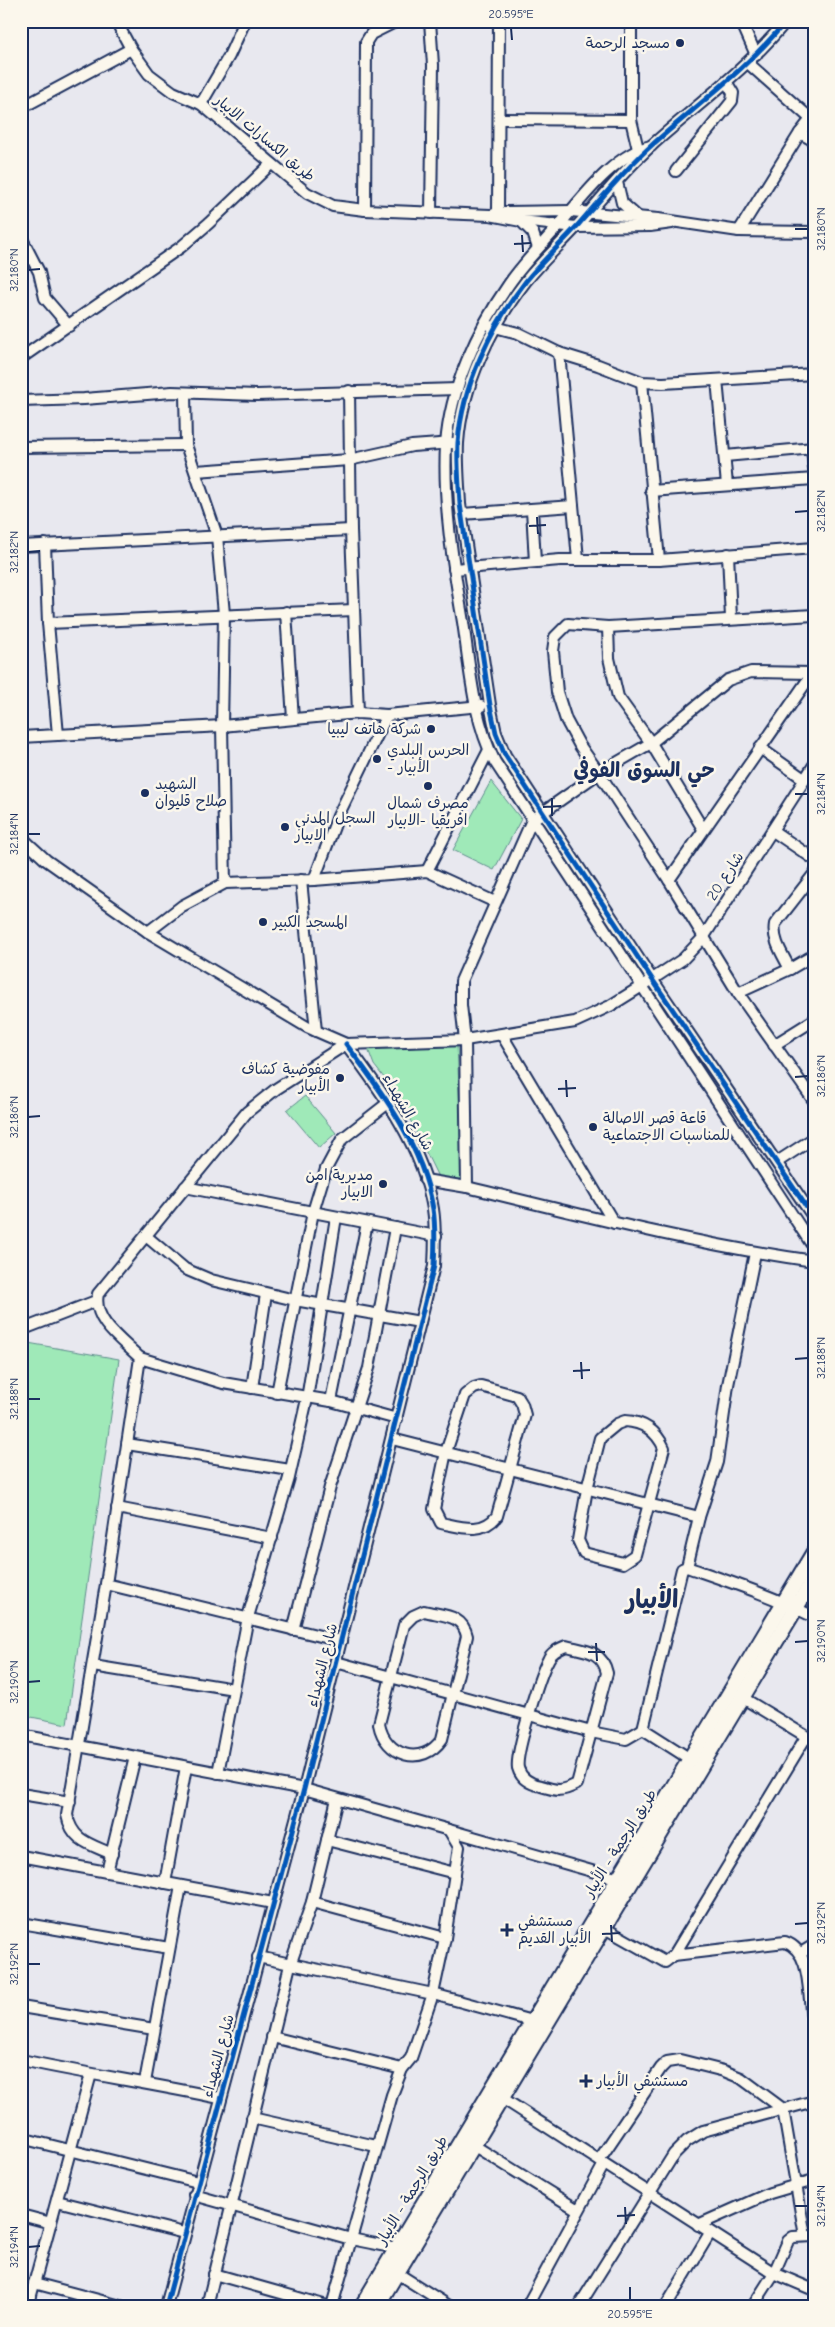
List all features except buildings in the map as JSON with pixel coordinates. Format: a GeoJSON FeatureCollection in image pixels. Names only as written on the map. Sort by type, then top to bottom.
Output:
{"type":"FeatureCollection","features":[{"type":"Feature","properties":{"kind":"highway","name":"طريق الرجمة - الأبيار"},"geometry":{"type":"LineString","coordinates":[[377,2306],[391,2270],[396,2248],[533,2022],[743,1698],[814,1552]]}},
{"type":"Feature","properties":{"kind":"highway","name":"طريق الرجمة - الأبيار"},"geometry":{"type":"LineString","coordinates":[[362,2306],[391,2270],[474,2145],[546,2026],[598,1924],[616,1878],[659,1813],[690,1759],[789,1605],[814,1578]]}},
{"type":"Feature","properties":{"kind":"street","name":"طريق الكسارات الابيار"},"geometry":{"type":"LineString","coordinates":[[116,21],[131,49],[149,74],[173,92],[201,104],[307,193],[333,206],[365,210],[431,213],[494,214],[571,211],[639,217],[672,223],[739,230],[814,232]]}},
{"type":"Feature","properties":{"kind":"street"},"geometry":{"type":"LineString","coordinates":[[201,104],[229,56],[245,21]]}},
{"type":"Feature","properties":{"kind":"street"},"geometry":{"type":"LineString","coordinates":[[365,210],[366,42],[371,34],[397,21]]}},
{"type":"Feature","properties":{"kind":"street"},"geometry":{"type":"LineString","coordinates":[[430,21],[433,65],[431,213]]}},
{"type":"Feature","properties":{"kind":"street"},"geometry":{"type":"LineString","coordinates":[[494,214],[500,119],[499,21]]}},
{"type":"Feature","properties":{"kind":"street"},"geometry":{"type":"LineString","coordinates":[[631,21],[631,120],[638,149]]}},
{"type":"Feature","properties":{"kind":"street"},"geometry":{"type":"LineString","coordinates":[[742,21],[756,55]]}},
{"type":"Feature","properties":{"kind":"street"},"geometry":{"type":"LineString","coordinates":[[786,21],[756,55],[727,83],[651,146],[528,280],[496,327],[468,394],[458,443],[462,514],[490,705],[496,733],[505,755],[652,979],[814,1218]]}},
{"type":"Feature","properties":{"kind":"street"},"geometry":{"type":"LineString","coordinates":[[21,108],[131,49]]}},
{"type":"Feature","properties":{"kind":"street"},"geometry":{"type":"LineString","coordinates":[[739,230],[812,117],[748,63]]}},
{"type":"Feature","properties":{"kind":"street"},"geometry":{"type":"LineString","coordinates":[[676,171],[732,101],[733,93],[727,83]]}},
{"type":"Feature","properties":{"kind":"street"},"geometry":{"type":"LineString","coordinates":[[500,119],[631,120]]}},
{"type":"Feature","properties":{"kind":"street"},"geometry":{"type":"LineString","coordinates":[[800,133],[814,141]]}},
{"type":"Feature","properties":{"kind":"street"},"geometry":{"type":"LineString","coordinates":[[651,146],[638,149],[604,176],[571,211],[508,285],[474,344],[457,389],[446,443],[447,506],[454,569],[477,706],[489,750],[532,820],[814,1248]]}},
{"type":"Feature","properties":{"kind":"street"},"geometry":{"type":"LineString","coordinates":[[21,358],[181,247],[271,164]]}},
{"type":"Feature","properties":{"kind":"street"},"geometry":{"type":"LineString","coordinates":[[617,182],[622,203],[639,217]]}},
{"type":"Feature","properties":{"kind":"street","name":"طريق الكسارات الابيار"},"geometry":{"type":"LineString","coordinates":[[494,214],[521,221],[576,227],[650,226],[672,223]]}},
{"type":"Feature","properties":{"kind":"street"},"geometry":{"type":"LineString","coordinates":[[521,221],[533,233],[538,248]]}},
{"type":"Feature","properties":{"kind":"street"},"geometry":{"type":"LineString","coordinates":[[21,237],[39,272],[45,298],[69,326]]}},
{"type":"Feature","properties":{"kind":"street"},"geometry":{"type":"LineString","coordinates":[[484,324],[518,333],[559,352],[642,382],[718,380],[814,374]]}},
{"type":"Feature","properties":{"kind":"street"},"geometry":{"type":"LineString","coordinates":[[559,352],[578,559]]}},
{"type":"Feature","properties":{"kind":"street"},"geometry":{"type":"LineString","coordinates":[[718,380],[727,485]]}},
{"type":"Feature","properties":{"kind":"street"},"geometry":{"type":"LineString","coordinates":[[642,382],[659,560]]}},
{"type":"Feature","properties":{"kind":"street"},"geometry":{"type":"LineString","coordinates":[[21,401],[185,393],[257,395],[457,389]]}},
{"type":"Feature","properties":{"kind":"street"},"geometry":{"type":"LineString","coordinates":[[348,391],[358,713]]}},
{"type":"Feature","properties":{"kind":"street"},"geometry":{"type":"LineString","coordinates":[[185,393],[186,444],[196,471],[204,504],[217,536],[224,614],[222,726],[225,882]]}},
{"type":"Feature","properties":{"kind":"street"},"geometry":{"type":"LineString","coordinates":[[196,471],[349,460],[412,446],[458,443]]}},
{"type":"Feature","properties":{"kind":"street"},"geometry":{"type":"LineString","coordinates":[[21,447],[186,444]]}},
{"type":"Feature","properties":{"kind":"street"},"geometry":{"type":"LineString","coordinates":[[724,456],[813,448],[814,468]]}},
{"type":"Feature","properties":{"kind":"street"},"geometry":{"type":"LineString","coordinates":[[651,491],[814,479]]}},
{"type":"Feature","properties":{"kind":"street"},"geometry":{"type":"LineString","coordinates":[[462,514],[573,506]]}},
{"type":"Feature","properties":{"kind":"street"},"geometry":{"type":"LineString","coordinates":[[532,509],[535,562]]}},
{"type":"Feature","properties":{"kind":"street"},"geometry":{"type":"LineString","coordinates":[[21,546],[351,530]]}},
{"type":"Feature","properties":{"kind":"street"},"geometry":{"type":"LineString","coordinates":[[45,544],[48,622],[58,735]]}},
{"type":"Feature","properties":{"kind":"street"},"geometry":{"type":"LineString","coordinates":[[454,569],[578,559],[659,560],[814,548]]}},
{"type":"Feature","properties":{"kind":"street"},"geometry":{"type":"LineString","coordinates":[[728,554],[731,618]]}},
{"type":"Feature","properties":{"kind":"street"},"geometry":{"type":"LineString","coordinates":[[48,622],[354,610]]}},
{"type":"Feature","properties":{"kind":"street"},"geometry":{"type":"LineString","coordinates":[[286,612],[293,719]]}},
{"type":"Feature","properties":{"kind":"street"},"geometry":{"type":"LineString","coordinates":[[814,615],[731,618],[608,627],[568,624],[556,637],[553,651],[557,692],[566,720],[580,746],[668,880],[738,993],[814,1101]]}},
{"type":"Feature","properties":{"kind":"street"},"geometry":{"type":"LineString","coordinates":[[608,627],[609,658],[618,696],[651,743],[703,829]]}},
{"type":"Feature","properties":{"kind":"street"},"geometry":{"type":"LineString","coordinates":[[467,1187],[465,1040],[461,1006],[461,981],[532,820],[599,773],[651,743],[734,677],[751,672],[813,672]]}},
{"type":"Feature","properties":{"kind":"street"},"geometry":{"type":"LineString","coordinates":[[668,880],[813,672]]}},
{"type":"Feature","properties":{"kind":"street"},"geometry":{"type":"LineString","coordinates":[[21,737],[222,726],[358,713],[387,715],[490,705]]}},
{"type":"Feature","properties":{"kind":"street"},"geometry":{"type":"LineString","coordinates":[[314,880],[338,816],[387,715]]}},
{"type":"Feature","properties":{"kind":"street"},"geometry":{"type":"LineString","coordinates":[[760,748],[804,779]]}},
{"type":"Feature","properties":{"kind":"street"},"geometry":{"type":"LineString","coordinates":[[427,871],[489,750]]}},
{"type":"Feature","properties":{"kind":"street","name":"شارع 20"},"geometry":{"type":"LineString","coordinates":[[346,1044],[465,1040],[502,1035],[575,1022],[610,1006],[683,959],[703,938],[814,765]]}},
{"type":"Feature","properties":{"kind":"street"},"geometry":{"type":"LineString","coordinates":[[773,831],[814,859]]}},
{"type":"Feature","properties":{"kind":"street"},"geometry":{"type":"LineString","coordinates":[[21,836],[46,860],[148,932],[316,1031],[346,1044]]}},
{"type":"Feature","properties":{"kind":"street"},"geometry":{"type":"LineString","coordinates":[[148,932],[182,906],[225,882],[314,880],[427,871],[495,902]]}},
{"type":"Feature","properties":{"kind":"street"},"geometry":{"type":"LineString","coordinates":[[790,969],[774,932],[775,924],[814,874]]}},
{"type":"Feature","properties":{"kind":"street"},"geometry":{"type":"LineString","coordinates":[[301,880],[316,1031]]}},
{"type":"Feature","properties":{"kind":"street"},"geometry":{"type":"LineString","coordinates":[[738,993],[790,969],[814,955]]}},
{"type":"Feature","properties":{"kind":"street"},"geometry":{"type":"LineString","coordinates":[[774,1045],[814,1020]]}},
{"type":"Feature","properties":{"kind":"street"},"geometry":{"type":"LineString","coordinates":[[502,1035],[614,1223]]}},
{"type":"Feature","properties":{"kind":"street"},"geometry":{"type":"LineString","coordinates":[[346,1044],[276,1089],[247,1112],[98,1294],[96,1301],[105,1323],[140,1358],[223,1383],[307,1399],[331,1401],[397,1419]]}},
{"type":"Feature","properties":{"kind":"street","name":"شارع الشهداء"},"geometry":{"type":"LineString","coordinates":[[166,2306],[304,1789],[434,1266],[436,1236],[433,1208],[418,1156],[377,1084],[346,1044]]}},
{"type":"Feature","properties":{"kind":"street"},"geometry":{"type":"LineString","coordinates":[[277,1393],[313,1212],[326,1169],[342,1139],[388,1103]]}},
{"type":"Feature","properties":{"kind":"street"},"geometry":{"type":"LineString","coordinates":[[777,1162],[814,1138]]}},
{"type":"Feature","properties":{"kind":"street"},"geometry":{"type":"LineString","coordinates":[[425,1180],[467,1187],[614,1223],[755,1253],[814,1262]]}},
{"type":"Feature","properties":{"kind":"street"},"geometry":{"type":"LineString","coordinates":[[185,1187],[436,1236]]}},
{"type":"Feature","properties":{"kind":"street"},"geometry":{"type":"LineString","coordinates":[[218,1773],[248,1617],[272,1538],[307,1399],[336,1216]]}},
{"type":"Feature","properties":{"kind":"street"},"geometry":{"type":"LineString","coordinates":[[331,1401],[367,1223]]}},
{"type":"Feature","properties":{"kind":"street"},"geometry":{"type":"LineString","coordinates":[[293,1630],[330,1487],[358,1408],[369,1368],[395,1228]]}},
{"type":"Feature","properties":{"kind":"street"},"geometry":{"type":"LineString","coordinates":[[146,1236],[185,1269],[211,1280],[295,1300],[420,1322]]}},
{"type":"Feature","properties":{"kind":"street"},"geometry":{"type":"LineString","coordinates":[[687,1567],[699,1517],[717,1462],[728,1385],[755,1253]]}},
{"type":"Feature","properties":{"kind":"street"},"geometry":{"type":"LineString","coordinates":[[252,1388],[266,1294]]}},
{"type":"Feature","properties":{"kind":"street"},"geometry":{"type":"LineString","coordinates":[[21,1330],[96,1301]]}},
{"type":"Feature","properties":{"kind":"street"},"geometry":{"type":"LineString","coordinates":[[112,1854],[77,1838],[69,1826],[67,1815],[93,1666],[140,1358]]}},
{"type":"Feature","properties":{"kind":"street"},"geometry":{"type":"LineString","coordinates":[[481,1386],[517,1396],[522,1404],[525,1415],[509,1469],[497,1516],[492,1522],[474,1529],[441,1523],[434,1509],[446,1452],[465,1395],[474,1388],[481,1386]]}},
{"type":"Feature","properties":{"kind":"street"},"geometry":{"type":"LineString","coordinates":[[625,1421],[655,1432],[664,1448],[648,1504],[635,1556],[630,1560],[623,1563],[584,1553],[578,1540],[587,1488],[600,1438],[617,1424],[625,1421]]}},
{"type":"Feature","properties":{"kind":"street"},"geometry":{"type":"LineString","coordinates":[[392,1439],[699,1517]]}},
{"type":"Feature","properties":{"kind":"street"},"geometry":{"type":"LineString","coordinates":[[127,1444],[290,1470]]}},
{"type":"Feature","properties":{"kind":"street"},"geometry":{"type":"LineString","coordinates":[[117,1508],[272,1538]]}},
{"type":"Feature","properties":{"kind":"street"},"geometry":{"type":"LineString","coordinates":[[336,1662],[591,1732],[626,1739],[643,1728],[679,1573],[682,1569],[687,1567],[789,1605],[814,1617]]}},
{"type":"Feature","properties":{"kind":"street"},"geometry":{"type":"LineString","coordinates":[[106,1584],[341,1641]]}},
{"type":"Feature","properties":{"kind":"street"},"geometry":{"type":"LineString","coordinates":[[424,1611],[459,1620],[465,1626],[467,1636],[453,1694],[442,1739],[431,1752],[415,1756],[391,1749],[381,1734],[379,1724],[390,1677],[404,1625],[413,1616],[424,1611]]}},
{"type":"Feature","properties":{"kind":"street"},"geometry":{"type":"LineString","coordinates":[[566,1646],[599,1655],[606,1667],[591,1732],[577,1784],[559,1792],[530,1783],[521,1774],[518,1768],[518,1760],[529,1715],[548,1658],[556,1650],[566,1646]]}},
{"type":"Feature","properties":{"kind":"street"},"geometry":{"type":"LineString","coordinates":[[93,1666],[234,1689]]}},
{"type":"Feature","properties":{"kind":"street"},"geometry":{"type":"LineString","coordinates":[[598,1924],[662,1961],[668,1962],[674,1955],[810,1739],[743,1698]]}},
{"type":"Feature","properties":{"kind":"street"},"geometry":{"type":"LineString","coordinates":[[643,1728],[690,1759]]}},
{"type":"Feature","properties":{"kind":"street"},"geometry":{"type":"LineString","coordinates":[[21,1735],[304,1789],[616,1878]]}},
{"type":"Feature","properties":{"kind":"street"},"geometry":{"type":"LineString","coordinates":[[107,1872],[135,1757]]}},
{"type":"Feature","properties":{"kind":"street"},"geometry":{"type":"LineString","coordinates":[[166,1883],[186,1767]]}},
{"type":"Feature","properties":{"kind":"street"},"geometry":{"type":"LineString","coordinates":[[21,1794],[70,1802]]}},
{"type":"Feature","properties":{"kind":"street"},"geometry":{"type":"LineString","coordinates":[[207,2306],[230,2204],[290,1965],[312,1902],[337,1799]]}},
{"type":"Feature","properties":{"kind":"street"},"geometry":{"type":"LineString","coordinates":[[332,2306],[376,2146],[402,2070],[410,2058],[433,1994],[445,1938],[458,1847],[448,1830]]}},
{"type":"Feature","properties":{"kind":"street"},"geometry":{"type":"LineString","coordinates":[[327,1840],[454,1873]]}},
{"type":"Feature","properties":{"kind":"street"},"geometry":{"type":"LineString","coordinates":[[21,1856],[273,1903]]}},
{"type":"Feature","properties":{"kind":"street"},"geometry":{"type":"LineString","coordinates":[[145,2082],[180,1886]]}},
{"type":"Feature","properties":{"kind":"street"},"geometry":{"type":"LineString","coordinates":[[312,1902],[445,1938]]}},
{"type":"Feature","properties":{"kind":"street"},"geometry":{"type":"LineString","coordinates":[[21,1923],[169,1948]]}},
{"type":"Feature","properties":{"kind":"street"},"geometry":{"type":"LineString","coordinates":[[674,1955],[785,1942],[794,1945],[801,1953],[811,1990],[814,2026]]}},
{"type":"Feature","properties":{"kind":"street"},"geometry":{"type":"LineString","coordinates":[[801,1953],[814,1945]]}},
{"type":"Feature","properties":{"kind":"street"},"geometry":{"type":"LineString","coordinates":[[258,1957],[433,1994],[546,2026]]}},
{"type":"Feature","properties":{"kind":"street"},"geometry":{"type":"LineString","coordinates":[[21,2007],[154,2029]]}},
{"type":"Feature","properties":{"kind":"street"},"geometry":{"type":"LineString","coordinates":[[272,2037],[402,2070]]}},
{"type":"Feature","properties":{"kind":"street"},"geometry":{"type":"LineString","coordinates":[[21,2060],[91,2074],[145,2082],[220,2098]]}},
{"type":"Feature","properties":{"kind":"street"},"geometry":{"type":"LineString","coordinates":[[527,2306],[601,2162],[661,2068],[672,2060],[691,2062],[740,2078],[784,2109],[796,2185],[809,2236],[793,2237],[788,2241],[774,2273],[753,2306]]}},
{"type":"Feature","properties":{"kind":"street"},"geometry":{"type":"LineString","coordinates":[[27,2298],[34,2283],[91,2074]]}},
{"type":"Feature","properties":{"kind":"street"},"geometry":{"type":"LineString","coordinates":[[502,2098],[774,2273],[814,2290]]}},
{"type":"Feature","properties":{"kind":"street"},"geometry":{"type":"LineString","coordinates":[[579,2306],[648,2192],[674,2154],[688,2141],[704,2132],[814,2101]]}},
{"type":"Feature","properties":{"kind":"street"},"geometry":{"type":"LineString","coordinates":[[252,2118],[376,2146]]}},
{"type":"Feature","properties":{"kind":"street"},"geometry":{"type":"LineString","coordinates":[[21,2138],[198,2182]]}},
{"type":"Feature","properties":{"kind":"street"},"geometry":{"type":"LineString","coordinates":[[474,2145],[578,2210]]}},
{"type":"Feature","properties":{"kind":"street"},"geometry":{"type":"LineString","coordinates":[[698,2224],[770,2193],[814,2180]]}},
{"type":"Feature","properties":{"kind":"street"},"geometry":{"type":"LineString","coordinates":[[194,2196],[230,2204],[351,2239],[396,2248]]}},
{"type":"Feature","properties":{"kind":"street"},"geometry":{"type":"LineString","coordinates":[[57,2201],[184,2233]]}},
{"type":"Feature","properties":{"kind":"street"},"geometry":{"type":"LineString","coordinates":[[21,2215],[51,2223]]}},
{"type":"Feature","properties":{"kind":"street"},"geometry":{"type":"LineString","coordinates":[[666,2306],[710,2233]]}},
{"type":"Feature","properties":{"kind":"street"},"geometry":{"type":"LineString","coordinates":[[391,2270],[449,2306]]}},
{"type":"Feature","properties":{"kind":"street"},"geometry":{"type":"LineString","coordinates":[[214,2274],[327,2306]]}},
{"type":"Feature","properties":{"kind":"street"},"geometry":{"type":"LineString","coordinates":[[34,2283],[121,2306]]}},
{"type":"Feature","properties":{"kind":"green space"},"geometry":{"type":"Polygon","coordinates":[[[491,781],[521,819],[494,870],[453,850],[491,781]]]}},
{"type":"Feature","properties":{"kind":"green space"},"geometry":{"type":"Polygon","coordinates":[[[457,1045],[463,1175],[460,1180],[439,1179],[399,1097],[374,1065],[368,1049],[457,1045]]]}},
{"type":"Feature","properties":{"kind":"green space"},"geometry":{"type":"Polygon","coordinates":[[[305,1096],[336,1133],[319,1148],[287,1110],[305,1096]]]}},
{"type":"Feature","properties":{"kind":"green space"},"geometry":{"type":"Polygon","coordinates":[[[28,1343],[119,1359],[67,1724],[21,1715],[21,1345],[28,1343]]]}},
{"type":"Feature","properties":{"kind":"cycle path"},"geometry":{"type":"LineString","coordinates":[[786,21],[739,71],[632,164],[526,281],[501,317],[480,358],[465,400],[458,443],[458,458],[460,504],[490,705],[496,733],[505,755],[652,979],[814,1218]]}},
{"type":"Feature","properties":{"kind":"cycle path"},"geometry":{"type":"LineString","coordinates":[[166,2306],[304,1789],[434,1266],[435,1230],[433,1209],[428,1186],[420,1164],[400,1122],[346,1044]]}},
{"type":"Feature","properties":{"kind":"place","name":"مسجد الرحمة"},"geometry":{"type":"Point","coordinates":[680,43]}},
{"type":"Feature","properties":{"kind":"place","name":"شركة هاتف ليبيا"},"geometry":{"type":"Point","coordinates":[431,729]}},
{"type":"Feature","properties":{"kind":"place","name":"الحرس البلدي - الأبيار"},"geometry":{"type":"Point","coordinates":[377,759]}},
{"type":"Feature","properties":{"kind":"place","name":"مصرف شمال افريقيا -الابيار"},"geometry":{"type":"Point","coordinates":[428,786]}},
{"type":"Feature","properties":{"kind":"place","name":"الشهيد صلاح قليوان"},"geometry":{"type":"Point","coordinates":[145,793]}},
{"type":"Feature","properties":{"kind":"place","name":"السجل المدني الابيار"},"geometry":{"type":"Point","coordinates":[285,827]}},
{"type":"Feature","properties":{"kind":"place","name":"المسجد الكبير"},"geometry":{"type":"Point","coordinates":[263,922]}},
{"type":"Feature","properties":{"kind":"place","name":"مفوضية كشاف الأبيار"},"geometry":{"type":"Point","coordinates":[340,1078]}},
{"type":"Feature","properties":{"kind":"place","name":"قاعة قصر الاصالة للمناسبات الاجتماعية"},"geometry":{"type":"Point","coordinates":[593,1127]}},
{"type":"Feature","properties":{"kind":"place","name":"مديرية امن الابيار"},"geometry":{"type":"Point","coordinates":[383,1184]}},
{"type":"Feature","properties":{"kind":"place","name":"مستشفي الأبيار القديم"},"geometry":{"type":"Point","coordinates":[507,1930]}},
{"type":"Feature","properties":{"kind":"place","name":"مستشفي الأبيار"},"geometry":{"type":"Point","coordinates":[586,2081]}},
{"type":"Feature","properties":{"kind":"district","name":"حي السوق الفوفي"},"geometry":{"type":"Point","coordinates":[644,770]}},
{"type":"Feature","properties":{"kind":"district","name":"الأبيار"},"geometry":{"type":"Point","coordinates":[652,1599]}}]}
